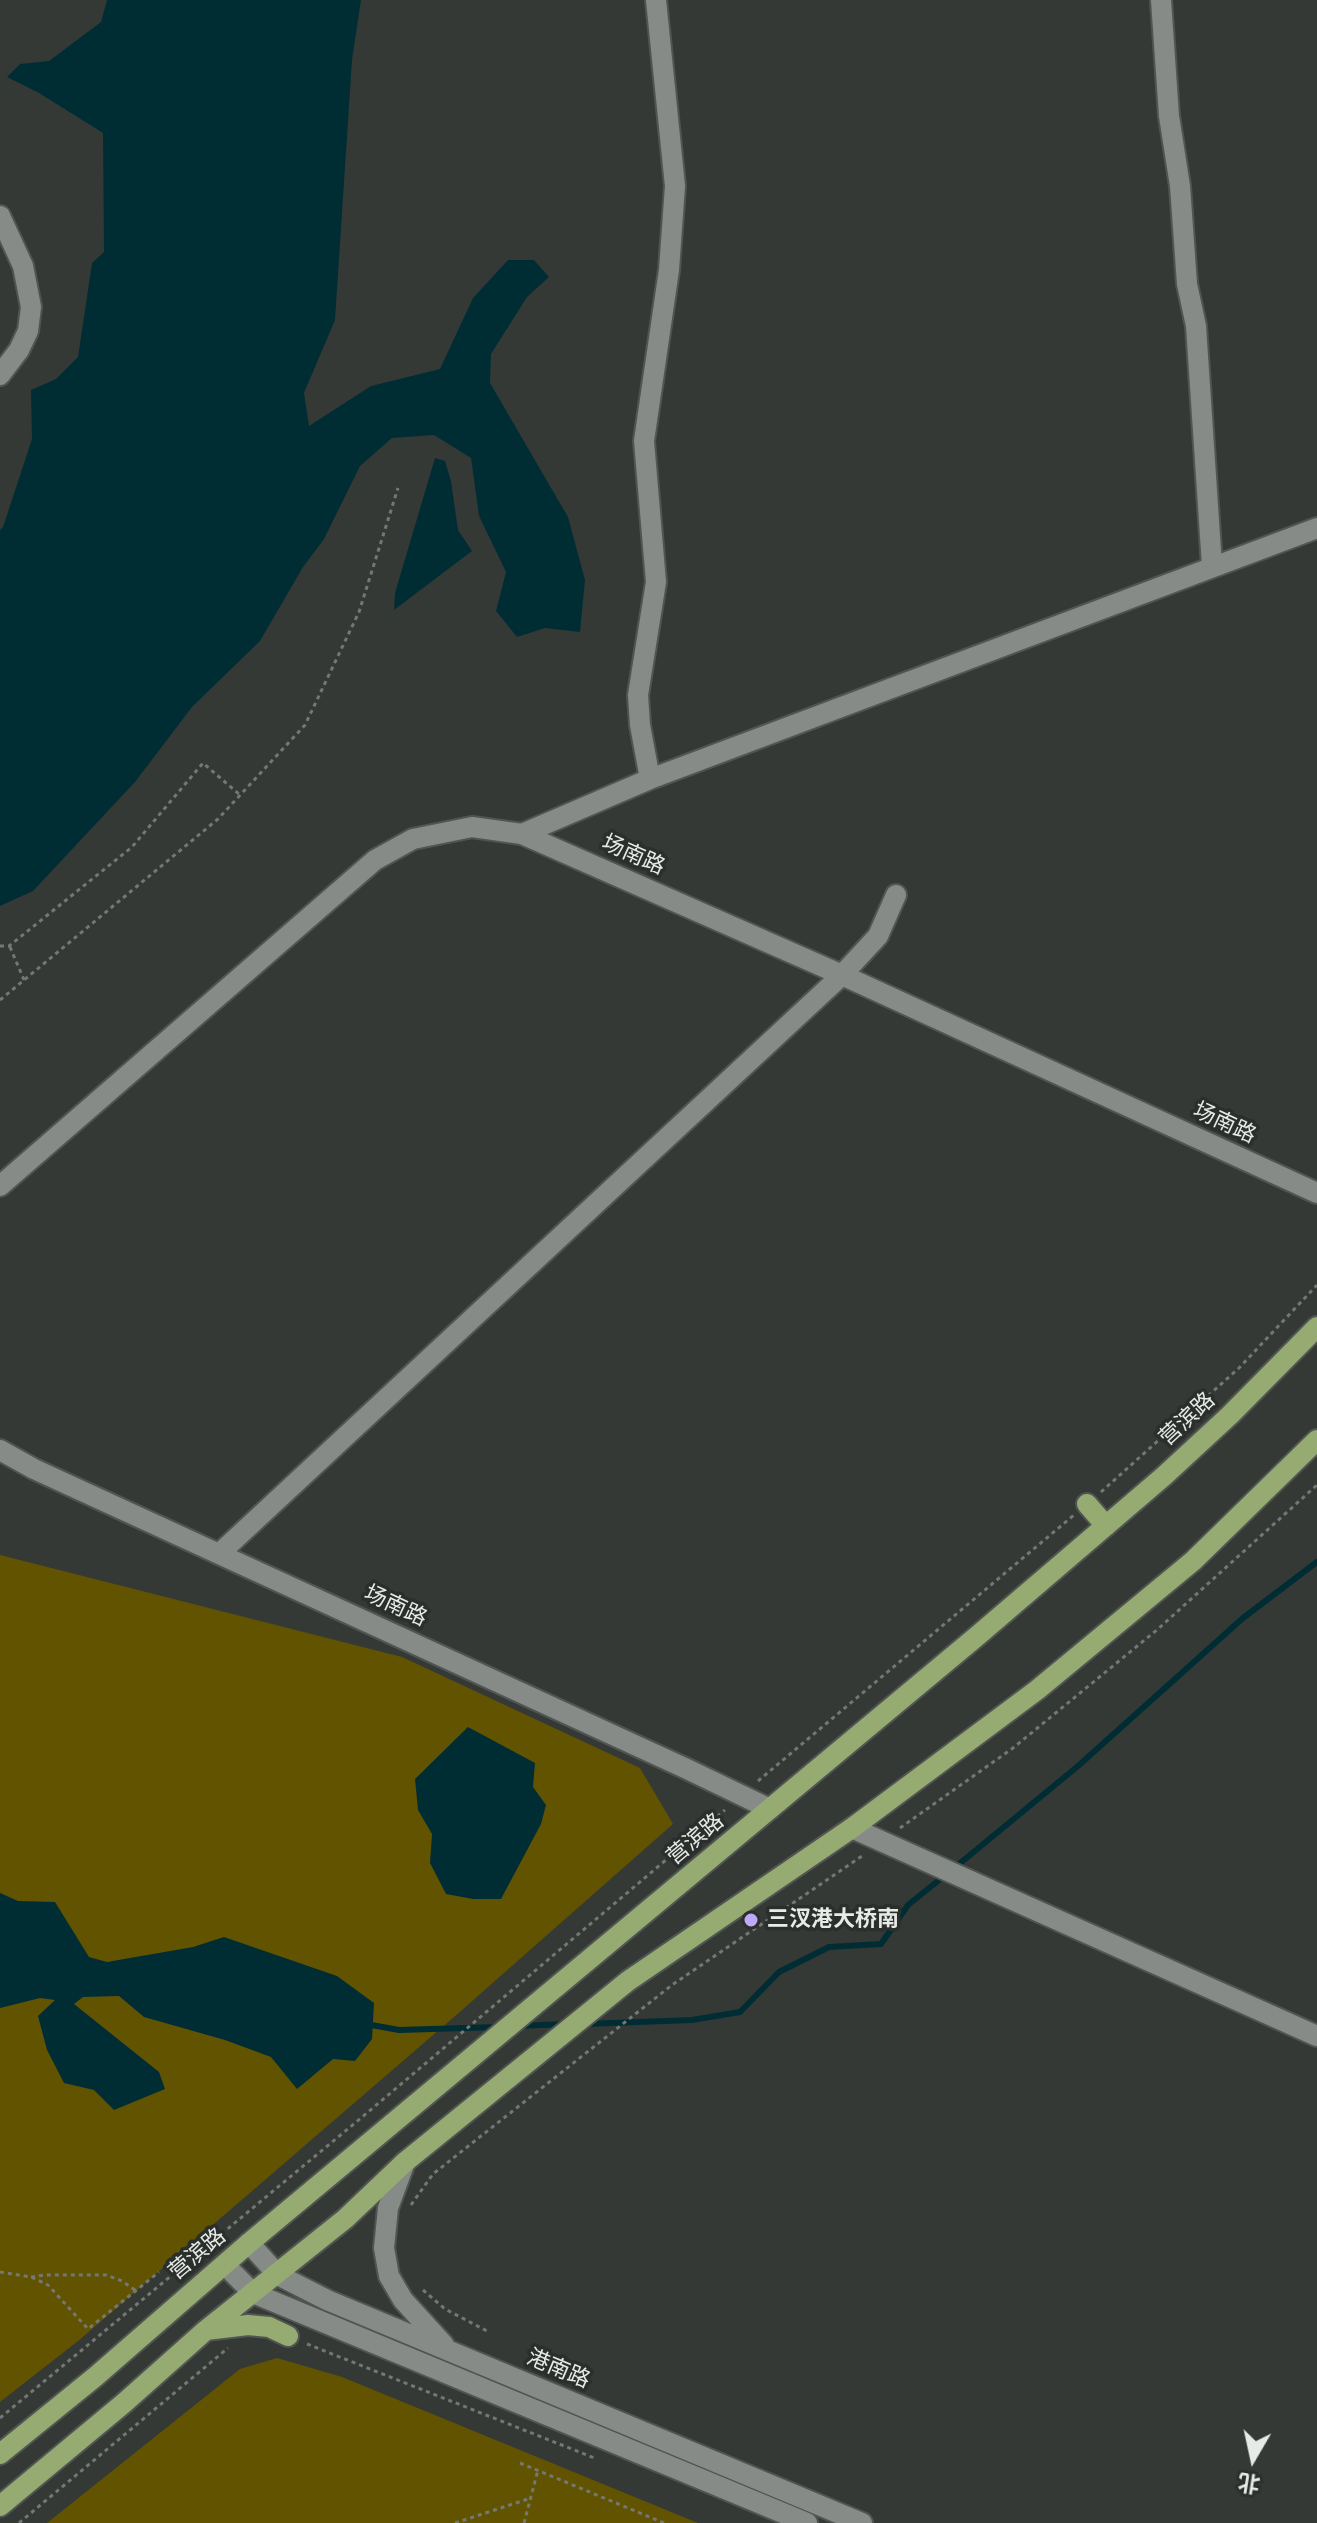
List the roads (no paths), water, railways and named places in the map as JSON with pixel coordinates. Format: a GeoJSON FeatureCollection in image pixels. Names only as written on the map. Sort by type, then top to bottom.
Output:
{"type":"FeatureCollection","features":[{"type":"Feature","properties":{"kind":"main road","name":"营滨路"},"geometry":{"type":"LineString","coordinates":[[0,2454],[1106,1526],[1230,1415],[1317,1327]]}},
{"type":"Feature","properties":{"kind":"main road"},"geometry":{"type":"LineString","coordinates":[[0,2506],[206,2330],[345,2219],[405,2162],[628,1981],[852,1828],[1037,1690],[1193,1561],[1317,1440]]}},
{"type":"Feature","properties":{"kind":"main road"},"geometry":{"type":"LineString","coordinates":[[1087,1504],[1106,1526]]}},
{"type":"Feature","properties":{"kind":"main road"},"geometry":{"type":"LineString","coordinates":[[206,2330],[248,2325],[269,2327],[288,2336]]}},
{"type":"Feature","properties":{"kind":"street"},"geometry":{"type":"LineString","coordinates":[[650,779],[638,695],[656,582],[644,441],[669,270],[675,186],[656,0]]}},
{"type":"Feature","properties":{"kind":"street"},"geometry":{"type":"LineString","coordinates":[[1161,0],[1169,116],[1180,186],[1187,284],[1196,326],[1212,566]]}},
{"type":"Feature","properties":{"kind":"street"},"geometry":{"type":"LineString","coordinates":[[0,216],[23,266],[31,307],[28,331],[19,350],[0,375]]}},
{"type":"Feature","properties":{"kind":"street"},"geometry":{"type":"LineString","coordinates":[[522,834],[650,779],[1317,528]]}},
{"type":"Feature","properties":{"kind":"street","name":"场南路"},"geometry":{"type":"LineString","coordinates":[[0,1186],[375,860],[413,839],[472,827],[522,834],[842,975],[1317,1193]]}},
{"type":"Feature","properties":{"kind":"street"},"geometry":{"type":"LineString","coordinates":[[220,1553],[842,975],[878,936],[896,895]]}},
{"type":"Feature","properties":{"kind":"street","name":"场南路"},"geometry":{"type":"LineString","coordinates":[[0,1450],[34,1469],[770,1809]]}},
{"type":"Feature","properties":{"kind":"street"},"geometry":{"type":"LineString","coordinates":[[852,1828],[1317,2036]]}},
{"type":"Feature","properties":{"kind":"street"},"geometry":{"type":"LineString","coordinates":[[405,2162],[388,2208],[384,2248],[389,2276],[403,2300],[450,2351]]}},
{"type":"Feature","properties":{"kind":"street","name":"港南路"},"geometry":{"type":"LineString","coordinates":[[249,2243],[278,2275],[327,2300],[862,2523]]}},
{"type":"Feature","properties":{"kind":"street","name":"港南路"},"geometry":{"type":"LineString","coordinates":[[225,2265],[253,2293],[807,2523]]}},
{"type":"Feature","properties":{"kind":"water"},"geometry":{"type":"Polygon","coordinates":[[[107,0],[361,0],[352,60],[335,320],[304,393],[309,426],[371,386],[440,369],[473,298],[508,260],[534,260],[549,277],[527,297],[491,354],[490,383],[568,517],[585,580],[580,632],[545,628],[517,637],[496,611],[506,572],[479,516],[471,458],[434,435],[392,438],[360,466],[324,539],[303,567],[260,641],[192,707],[135,782],[33,891],[0,906],[0,530],[32,439],[31,390],[56,379],[78,357],[92,263],[104,252],[103,133],[7,77],[20,64],[49,61],[101,22],[107,0]]]}},
{"type":"Feature","properties":{"kind":"water"},"geometry":{"type":"Polygon","coordinates":[[[435,458],[445,461],[458,530],[472,551],[394,610],[395,593],[435,458]]]}},
{"type":"Feature","properties":{"kind":"water"},"geometry":{"type":"Polygon","coordinates":[[[468,1727],[535,1763],[533,1787],[546,1805],[541,1824],[501,1899],[473,1899],[446,1894],[430,1863],[432,1834],[418,1810],[415,1779],[468,1727]]]}},
{"type":"Feature","properties":{"kind":"water"},"geometry":{"type":"Polygon","coordinates":[[[0,1893],[18,1901],[55,1902],[89,1957],[107,1962],[193,1947],[224,1937],[337,1976],[374,2003],[372,2039],[355,2061],[333,2059],[297,2089],[271,2057],[144,2017],[119,1996],[83,1997],[74,2004],[159,2072],[165,2089],[114,2110],[94,2090],[64,2083],[47,2050],[38,2016],[55,2000],[40,1998],[0,2008],[0,1893]]]}},
{"type":"Feature","properties":{"kind":"waterway"},"geometry":{"type":"LineString","coordinates":[[953,1869],[1078,1766],[1243,1618],[1317,1562]]}},
{"type":"Feature","properties":{"kind":"waterway"},"geometry":{"type":"LineString","coordinates":[[585,2024],[692,2020],[740,2012],[779,1972],[829,1947],[881,1944],[908,1905],[944,1876]]}},
{"type":"Feature","properties":{"kind":"waterway"},"geometry":{"type":"LineString","coordinates":[[366,2024],[399,2030],[498,2027]]}},
{"type":"Feature","properties":{"kind":"waterway"},"geometry":{"type":"LineString","coordinates":[[517,2026],[566,2024]]}},
{"type":"Feature","properties":{"kind":"place","name":"三汊港大桥南"},"geometry":{"type":"Point","coordinates":[751,1920]}}]}
